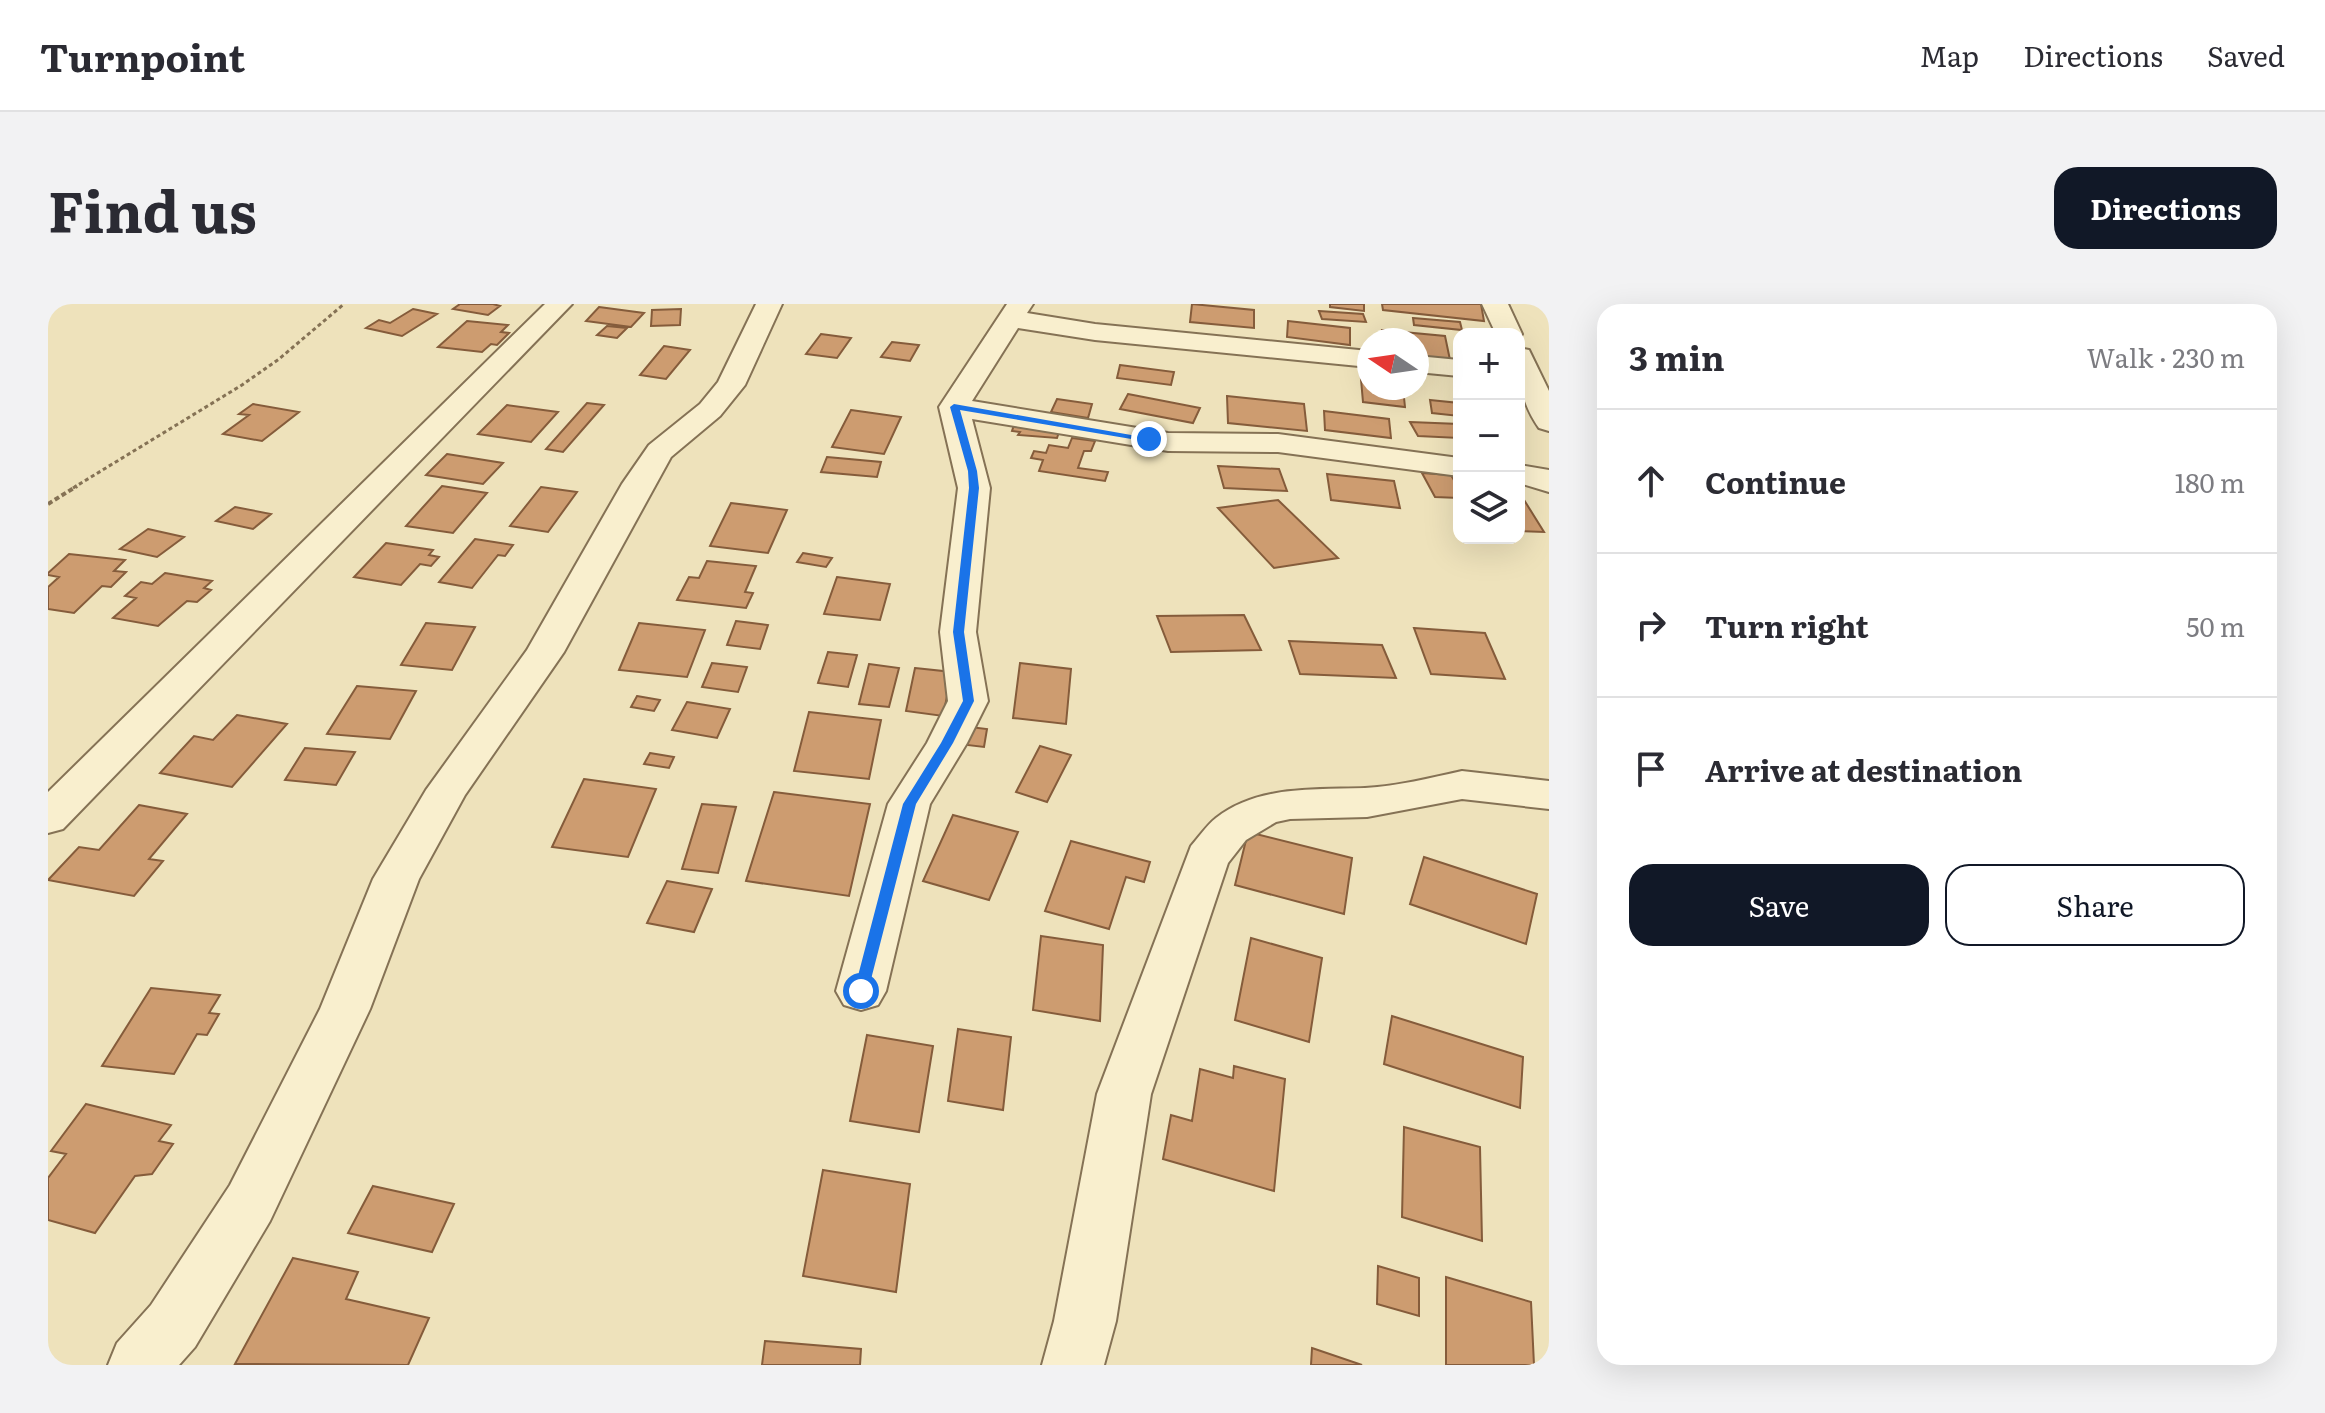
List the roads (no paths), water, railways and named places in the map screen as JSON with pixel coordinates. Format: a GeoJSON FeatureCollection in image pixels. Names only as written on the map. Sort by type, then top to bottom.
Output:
{"type":"FeatureCollection","features":[{"type":"Feature","properties":{"kind":"street"},"geometry":{"type":"LineString","coordinates":[[48,818],[559,304]]}},
{"type":"Feature","properties":{"kind":"street"},"geometry":{"type":"LineString","coordinates":[[139,1365],[173,1326],[250,1203],[345,1009],[396,879],[447,790],[545,652],[638,484],[660,451],[710,410],[731,385],[769,304]]}},
{"type":"Feature","properties":{"kind":"street"},"geometry":{"type":"LineString","coordinates":[[1495,304],[1506,328]]}},
{"type":"Feature","properties":{"kind":"street"},"geometry":{"type":"LineString","coordinates":[[861,991],[909,804],[947,743],[968,701],[958,632],[974,488],[954,407],[1016,312],[1084,330],[1357,358]]}},
{"type":"Feature","properties":{"kind":"street"},"geometry":{"type":"LineString","coordinates":[[1429,365],[1453,367]]}},
{"type":"Feature","properties":{"kind":"street"},"geometry":{"type":"LineString","coordinates":[[1525,374],[1542,400],[1549,422]]}},
{"type":"Feature","properties":{"kind":"street"},"geometry":{"type":"LineString","coordinates":[[954,407],[1168,442],[1278,443],[1453,466]]}},
{"type":"Feature","properties":{"kind":"street"},"geometry":{"type":"LineString","coordinates":[[1073,1365],[1085,1321],[1124,1094],[1207,857],[1231,829],[1261,812],[1290,804],[1367,802],[1462,785],[1549,795]]}}]}
